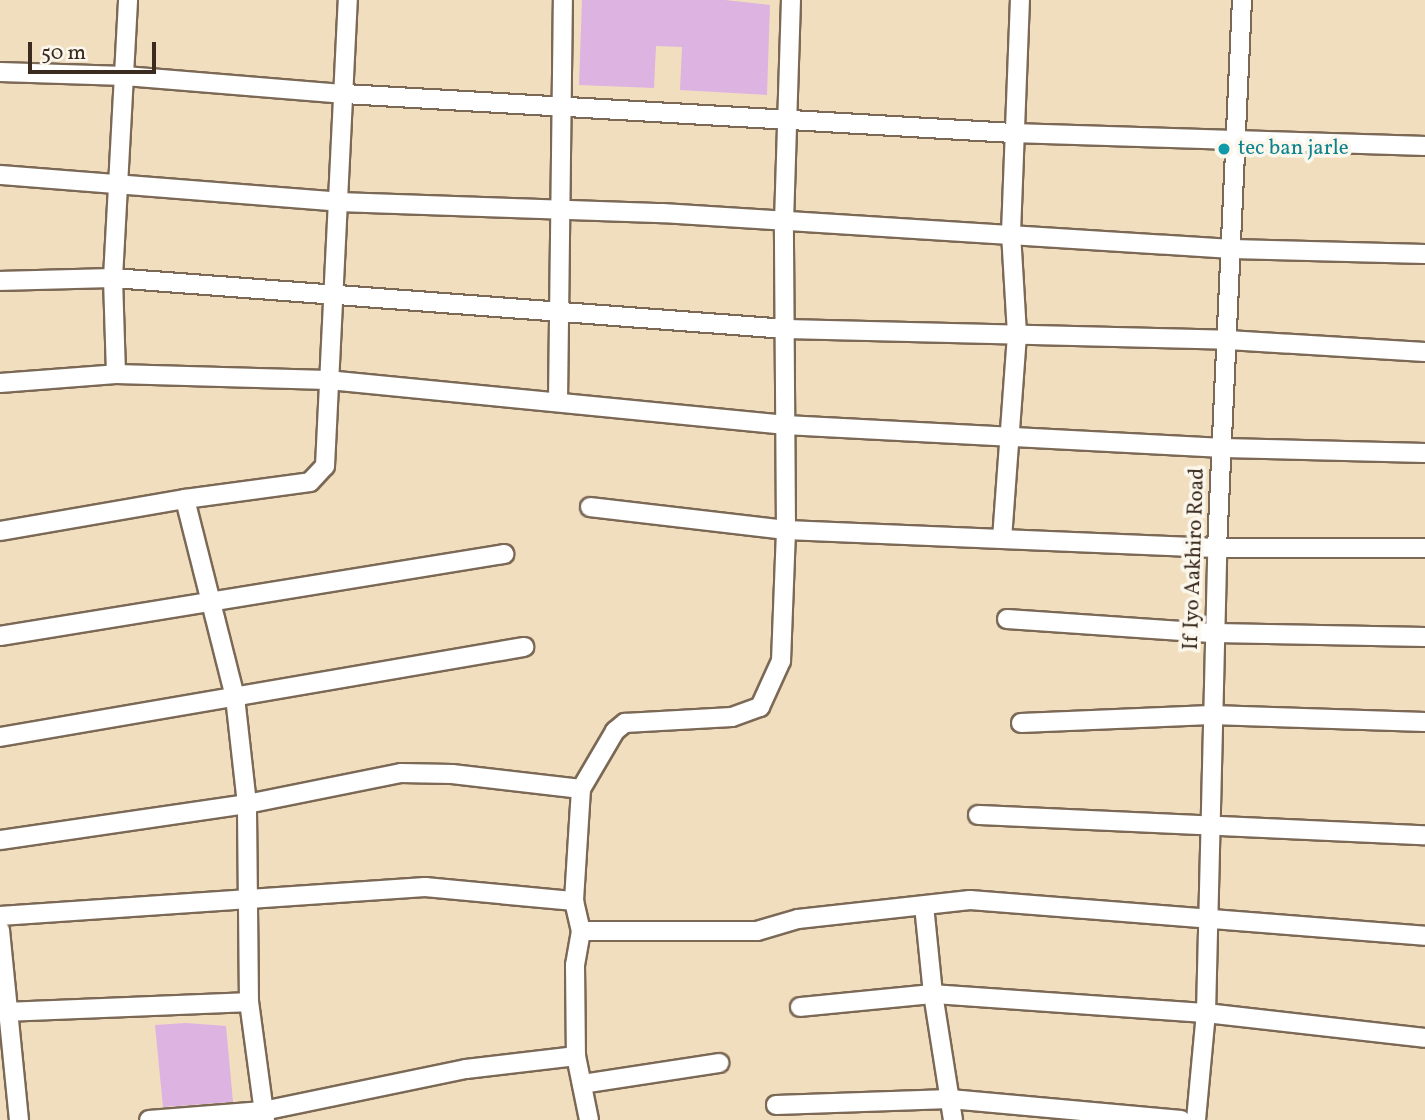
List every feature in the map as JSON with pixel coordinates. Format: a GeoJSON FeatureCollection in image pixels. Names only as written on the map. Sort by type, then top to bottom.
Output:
{"type":"FeatureCollection","features":[{"type":"Feature","properties":{"kind":"street"},"geometry":{"type":"LineString","coordinates":[[116,374],[113,278],[128,0]]}},
{"type":"Feature","properties":{"kind":"street"},"geometry":{"type":"LineString","coordinates":[[0,531],[186,499],[310,482],[320,476],[325,466],[348,0]]}},
{"type":"Feature","properties":{"kind":"street"},"geometry":{"type":"LineString","coordinates":[[558,401],[563,209],[559,105],[563,0]]}},
{"type":"Feature","properties":{"kind":"street"},"geometry":{"type":"LineString","coordinates":[[589,1120],[576,1056],[575,965],[581,932],[574,901],[581,789],[615,731],[625,723],[732,717],[760,707],[781,661],[786,530],[783,222],[791,0]]}},
{"type":"Feature","properties":{"kind":"street"},"geometry":{"type":"LineString","coordinates":[[1002,539],[1017,334],[1011,233],[1020,0]]}},
{"type":"Feature","properties":{"kind":"street","name":"If Iyo Aakhiro Road"},"geometry":{"type":"LineString","coordinates":[[1196,1120],[1206,1013],[1207,824],[1242,0]]}},
{"type":"Feature","properties":{"kind":"street"},"geometry":{"type":"LineString","coordinates":[[0,72],[124,76],[345,94],[1013,133],[1425,146]]}},
{"type":"Feature","properties":{"kind":"street"},"geometry":{"type":"LineString","coordinates":[[0,175],[340,202],[563,209],[1011,233],[1232,248],[1425,254]]}},
{"type":"Feature","properties":{"kind":"street"},"geometry":{"type":"LineString","coordinates":[[0,281],[113,278],[561,310],[786,330],[1228,340],[1425,352]]}},
{"type":"Feature","properties":{"kind":"street"},"geometry":{"type":"LineString","coordinates":[[0,383],[116,374],[328,380],[785,425],[1223,448],[1425,453]]}},
{"type":"Feature","properties":{"kind":"street"},"geometry":{"type":"LineString","coordinates":[[186,499],[235,697],[247,804],[249,1002],[264,1116]]}},
{"type":"Feature","properties":{"kind":"street"},"geometry":{"type":"LineString","coordinates":[[590,507],[786,530],[1217,548],[1425,548]]}},
{"type":"Feature","properties":{"kind":"street"},"geometry":{"type":"LineString","coordinates":[[0,636],[504,554]]}},
{"type":"Feature","properties":{"kind":"street"},"geometry":{"type":"LineString","coordinates":[[1007,619],[1215,633],[1425,637]]}},
{"type":"Feature","properties":{"kind":"street"},"geometry":{"type":"LineString","coordinates":[[0,737],[524,647]]}},
{"type":"Feature","properties":{"kind":"street"},"geometry":{"type":"LineString","coordinates":[[1021,723],[1211,715],[1425,722]]}},
{"type":"Feature","properties":{"kind":"street"},"geometry":{"type":"LineString","coordinates":[[0,840],[247,804],[401,773],[453,774],[581,789]]}},
{"type":"Feature","properties":{"kind":"street"},"geometry":{"type":"LineString","coordinates":[[978,815],[1425,835]]}},
{"type":"Feature","properties":{"kind":"street"},"geometry":{"type":"LineString","coordinates":[[0,916],[425,887],[574,901]]}},
{"type":"Feature","properties":{"kind":"street"},"geometry":{"type":"LineString","coordinates":[[581,932],[757,931],[798,919],[970,900],[1205,921],[1425,936]]}},
{"type":"Feature","properties":{"kind":"street"},"geometry":{"type":"LineString","coordinates":[[924,906],[933,994],[953,1120]]}},
{"type":"Feature","properties":{"kind":"street"},"geometry":{"type":"LineString","coordinates":[[0,939],[5,1047],[19,1120]]}},
{"type":"Feature","properties":{"kind":"street"},"geometry":{"type":"LineString","coordinates":[[800,1007],[933,994],[1206,1013],[1425,1038]]}},
{"type":"Feature","properties":{"kind":"street"},"geometry":{"type":"LineString","coordinates":[[5,1012],[249,1002]]}},
{"type":"Feature","properties":{"kind":"street"},"geometry":{"type":"LineString","coordinates":[[149,1120],[264,1116],[466,1069],[576,1056]]}},
{"type":"Feature","properties":{"kind":"street"},"geometry":{"type":"LineString","coordinates":[[582,1084],[719,1063]]}},
{"type":"Feature","properties":{"kind":"street"},"geometry":{"type":"LineString","coordinates":[[776,1105],[950,1099],[1181,1120]]}},
{"type":"Feature","properties":{"kind":"building"},"geometry":{"type":"Polygon","coordinates":[[[582,0],[725,0],[770,5],[767,95],[680,90],[682,47],[656,46],[654,88],[579,85],[582,0]]]}},
{"type":"Feature","properties":{"kind":"building"},"geometry":{"type":"Polygon","coordinates":[[[186,1023],[226,1026],[233,1102],[163,1107],[155,1025],[186,1023]]]}},
{"type":"Feature","properties":{"kind":"place","name":"tec ban jarle"},"geometry":{"type":"Point","coordinates":[1224,149]}}]}
